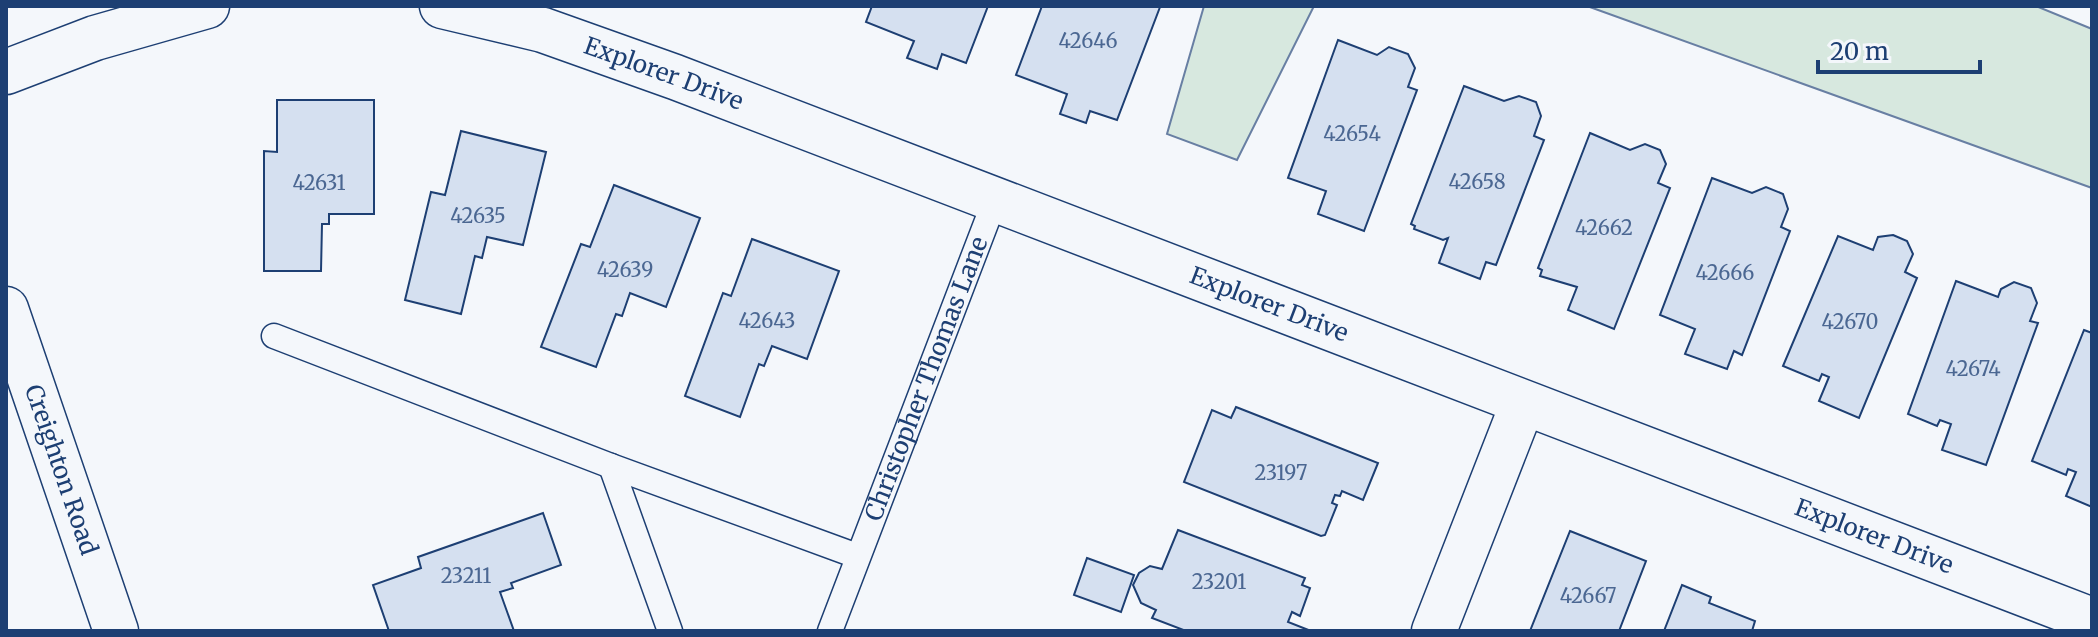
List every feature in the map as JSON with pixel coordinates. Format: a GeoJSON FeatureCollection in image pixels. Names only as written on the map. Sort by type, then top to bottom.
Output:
{"type":"FeatureCollection","features":[{"type":"Feature","properties":{"kind":"street"},"geometry":{"type":"LineString","coordinates":[[6,72],[95,38],[207,6]]}},
{"type":"Feature","properties":{"kind":"street","name":"Explorer Drive"},"geometry":{"type":"LineString","coordinates":[[442,6],[546,18],[995,200],[2092,620]]}},
{"type":"Feature","properties":{"kind":"street","name":"Creighton Road"},"geometry":{"type":"LineString","coordinates":[[6,309],[116,631]]}},
{"type":"Feature","properties":{"kind":"street"},"geometry":{"type":"LineString","coordinates":[[1434,631],[1523,403]]}},
{"type":"Feature","properties":{"kind":"lane","name":"Christopher Thomas Lane"},"geometry":{"type":"LineString","coordinates":[[830,631],[995,200]]}},
{"type":"Feature","properties":{"kind":"lane"},"geometry":{"type":"LineString","coordinates":[[274,336],[611,466],[857,556]]}},
{"type":"Feature","properties":{"kind":"lane"},"geometry":{"type":"LineString","coordinates":[[611,466],[670,631]]}},
{"type":"Feature","properties":{"kind":"shaded area"},"geometry":{"type":"Polygon","coordinates":[[[1204,6],[1314,6],[1237,160],[1167,134],[1204,6]]]}},
{"type":"Feature","properties":{"kind":"shaded area"},"geometry":{"type":"Polygon","coordinates":[[[1587,6],[2036,6],[2092,29],[2092,188],[1587,6]]]}},
{"type":"Feature","properties":{"kind":"building"},"geometry":{"type":"Polygon","coordinates":[[[872,6],[988,6],[966,63],[942,54],[937,69],[907,58],[914,41],[866,22],[872,6]]]}},
{"type":"Feature","properties":{"kind":"building"},"geometry":{"type":"Polygon","coordinates":[[[1042,6],[1160,7],[1117,120],[1090,111],[1086,123],[1060,114],[1067,94],[1016,75],[1042,6]]]}},
{"type":"Feature","properties":{"kind":"building"},"geometry":{"type":"Polygon","coordinates":[[[1338,40],[1377,55],[1389,47],[1408,54],[1415,68],[1408,87],[1417,90],[1364,231],[1318,214],[1326,191],[1288,178],[1338,40]]]}},
{"type":"Feature","properties":{"kind":"building"},"geometry":{"type":"Polygon","coordinates":[[[1464,86],[1504,101],[1519,96],[1536,102],[1541,116],[1534,136],[1544,140],[1496,265],[1486,262],[1480,279],[1439,263],[1448,238],[1443,240],[1414,229],[1415,226],[1411,224],[1464,86]]]}},
{"type":"Feature","properties":{"kind":"building"},"geometry":{"type":"Polygon","coordinates":[[[277,100],[374,100],[374,214],[329,214],[329,224],[322,224],[321,271],[264,271],[264,151],[277,152],[277,100]]]}},
{"type":"Feature","properties":{"kind":"building"},"geometry":{"type":"Polygon","coordinates":[[[461,131],[546,152],[523,245],[487,237],[482,258],[475,256],[461,314],[405,300],[431,192],[445,195],[461,131]]]}},
{"type":"Feature","properties":{"kind":"building"},"geometry":{"type":"Polygon","coordinates":[[[1590,133],[1630,150],[1645,144],[1660,150],[1666,164],[1658,183],[1670,188],[1614,329],[1568,310],[1577,287],[1540,276],[1542,270],[1538,268],[1590,133]]]}},
{"type":"Feature","properties":{"kind":"building"},"geometry":{"type":"Polygon","coordinates":[[[1712,178],[1752,193],[1766,187],[1783,194],[1788,209],[1781,227],[1790,231],[1742,355],[1734,351],[1727,369],[1685,354],[1695,329],[1660,315],[1712,178]]]}},
{"type":"Feature","properties":{"kind":"building"},"geometry":{"type":"Polygon","coordinates":[[[614,185],[700,218],[666,307],[630,293],[622,316],[616,314],[596,367],[541,347],[581,244],[590,247],[614,185]]]}},
{"type":"Feature","properties":{"kind":"building"},"geometry":{"type":"Polygon","coordinates":[[[1893,235],[1907,241],[1913,254],[1905,272],[1917,278],[1859,418],[1819,401],[1829,377],[1822,374],[1819,381],[1783,366],[1838,236],[1873,250],[1878,237],[1893,235]]]}},
{"type":"Feature","properties":{"kind":"building"},"geometry":{"type":"Polygon","coordinates":[[[752,239],[839,271],[807,359],[772,346],[764,366],[759,364],[740,417],[685,396],[723,293],[731,296],[752,239]]]}},
{"type":"Feature","properties":{"kind":"building"},"geometry":{"type":"Polygon","coordinates":[[[1956,281],[1998,297],[2001,289],[2014,282],[2031,288],[2037,303],[2030,321],[2038,323],[1986,465],[1942,450],[1951,424],[1940,420],[1937,426],[1908,414],[1956,281]]]}},
{"type":"Feature","properties":{"kind":"building"},"geometry":{"type":"Polygon","coordinates":[[[2084,330],[2092,333],[2092,507],[2066,496],[2076,472],[2068,469],[2066,475],[2032,461],[2084,330]]]}},
{"type":"Feature","properties":{"kind":"building"},"geometry":{"type":"Polygon","coordinates":[[[1236,407],[1378,463],[1363,500],[1342,491],[1340,496],[1335,495],[1332,503],[1337,505],[1325,535],[1321,536],[1184,482],[1212,410],[1231,418],[1236,407]]]}},
{"type":"Feature","properties":{"kind":"building"},"geometry":{"type":"Polygon","coordinates":[[[543,513],[561,565],[511,583],[513,588],[500,592],[514,631],[389,631],[373,585],[421,568],[418,557],[543,513]]]}},
{"type":"Feature","properties":{"kind":"building"},"geometry":{"type":"Polygon","coordinates":[[[1178,530],[1305,578],[1302,585],[1310,588],[1300,616],[1292,612],[1288,622],[1311,631],[1186,631],[1152,618],[1156,610],[1141,603],[1133,585],[1139,573],[1150,566],[1162,569],[1178,530]]]}},
{"type":"Feature","properties":{"kind":"building"},"geometry":{"type":"Polygon","coordinates":[[[1570,531],[1646,561],[1619,631],[1530,631],[1570,531]]]}},
{"type":"Feature","properties":{"kind":"building"},"geometry":{"type":"Polygon","coordinates":[[[1087,558],[1134,575],[1121,612],[1074,595],[1087,558]]]}},
{"type":"Feature","properties":{"kind":"building"},"geometry":{"type":"Polygon","coordinates":[[[1682,585],[1711,597],[1709,603],[1755,621],[1752,631],[1664,631],[1682,585]]]}}]}
